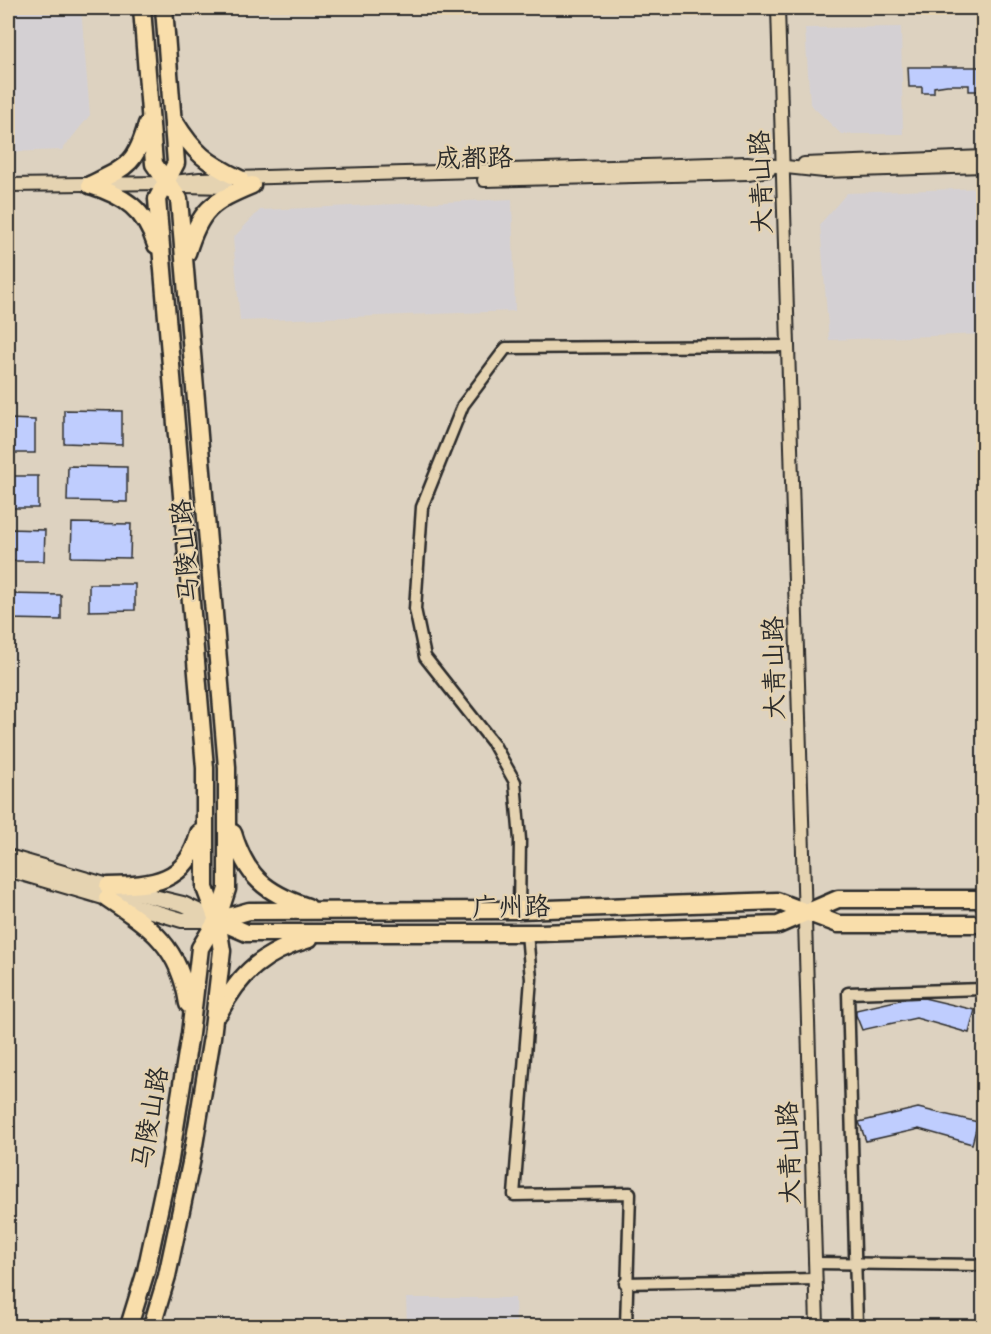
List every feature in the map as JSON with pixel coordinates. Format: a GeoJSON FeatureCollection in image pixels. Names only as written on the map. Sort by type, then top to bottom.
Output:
{"type":"FeatureCollection","features":[{"type":"Feature","properties":{"kind":"main road","name":"马陵山路"},"geometry":{"type":"LineString","coordinates":[[129,1326],[146,1271],[170,1159],[191,1026],[200,948],[217,920],[227,889],[227,767],[179,199],[165,183],[154,164],[142,8]]}},
{"type":"Feature","properties":{"kind":"main road","name":"马陵山路"},"geometry":{"type":"LineString","coordinates":[[152,1326],[167,1276],[191,1163],[222,951],[217,920],[205,888],[205,768],[157,199],[176,163],[164,8]]}},
{"type":"Feature","properties":{"kind":"main road"},"geometry":{"type":"LineString","coordinates":[[90,184],[132,161],[141,145],[150,111]]}},
{"type":"Feature","properties":{"kind":"main road"},"geometry":{"type":"LineString","coordinates":[[172,118],[190,146],[203,159],[246,182],[204,212],[194,231],[185,262]]}},
{"type":"Feature","properties":{"kind":"main road"},"geometry":{"type":"LineString","coordinates":[[90,184],[114,193],[132,205],[150,226],[163,269]]}},
{"type":"Feature","properties":{"kind":"main road"},"geometry":{"type":"LineString","coordinates":[[108,892],[149,885],[174,874],[194,853],[205,809]]}},
{"type":"Feature","properties":{"kind":"main road"},"geometry":{"type":"LineString","coordinates":[[227,816],[240,859],[258,882],[285,900],[326,913]]}},
{"type":"Feature","properties":{"kind":"main road","name":"广州路"},"geometry":{"type":"LineString","coordinates":[[8,857],[108,892]]}},
{"type":"Feature","properties":{"kind":"main road","name":"广州路"},"geometry":{"type":"LineString","coordinates":[[8,869],[108,892],[183,904],[247,933],[527,933],[778,925],[838,899],[984,899]]}},
{"type":"Feature","properties":{"kind":"main road"},"geometry":{"type":"LineString","coordinates":[[108,892],[149,926],[170,949],[184,980],[191,1026]]}},
{"type":"Feature","properties":{"kind":"main road","name":"广州路"},"geometry":{"type":"LineString","coordinates":[[217,920],[249,911],[326,913],[519,910],[777,901],[806,914],[838,924],[984,924]]}},
{"type":"Feature","properties":{"kind":"main road"},"geometry":{"type":"LineString","coordinates":[[213,1024],[231,989],[254,965],[280,948],[326,934]]}},
{"type":"Feature","properties":{"kind":"street","name":"大青山路"},"geometry":{"type":"LineString","coordinates":[[778,8],[817,1326]]}},
{"type":"Feature","properties":{"kind":"street","name":"成都路"},"geometry":{"type":"LineString","coordinates":[[8,185],[165,183],[202,188],[246,182],[748,173],[825,162],[984,157]]}},
{"type":"Feature","properties":{"kind":"street","name":"成都路"},"geometry":{"type":"LineString","coordinates":[[784,167],[824,171],[984,166]]}},
{"type":"Feature","properties":{"kind":"street"},"geometry":{"type":"LineString","coordinates":[[519,910],[520,840],[515,782],[494,743],[425,657],[415,609],[422,507],[464,405],[506,348],[788,346]]}},
{"type":"Feature","properties":{"kind":"street"},"geometry":{"type":"LineString","coordinates":[[527,933],[531,979],[514,1195],[630,1193],[625,1283],[626,1326]]}},
{"type":"Feature","properties":{"kind":"street"},"geometry":{"type":"LineString","coordinates":[[857,1326],[848,993],[984,989]]}},
{"type":"Feature","properties":{"kind":"street"},"geometry":{"type":"LineString","coordinates":[[815,1263],[984,1265]]}},
{"type":"Feature","properties":{"kind":"street"},"geometry":{"type":"LineString","coordinates":[[625,1283],[815,1279]]}},
{"type":"Feature","properties":{"kind":"shaded area"},"geometry":{"type":"Polygon","coordinates":[[[8,8],[81,8],[90,115],[62,150],[8,152],[8,8]]]}},
{"type":"Feature","properties":{"kind":"shaded area"},"geometry":{"type":"Polygon","coordinates":[[[901,27],[903,134],[841,134],[810,104],[805,28],[901,27]]]}},
{"type":"Feature","properties":{"kind":"shaded area"},"geometry":{"type":"Polygon","coordinates":[[[983,188],[983,334],[829,340],[820,224],[847,193],[983,188]]]}},
{"type":"Feature","properties":{"kind":"shaded area"},"geometry":{"type":"Polygon","coordinates":[[[512,199],[515,311],[240,321],[233,238],[260,210],[512,199]]]}},
{"type":"Feature","properties":{"kind":"shaded area"},"geometry":{"type":"Polygon","coordinates":[[[406,1298],[515,1298],[516,1326],[407,1326],[406,1298]]]}},
{"type":"Feature","properties":{"kind":"building"},"geometry":{"type":"Polygon","coordinates":[[[908,67],[984,67],[982,91],[969,91],[969,85],[947,85],[934,87],[934,93],[922,93],[922,87],[909,87],[908,67]]]}},
{"type":"Feature","properties":{"kind":"building"},"geometry":{"type":"Polygon","coordinates":[[[64,410],[122,411],[122,445],[64,443],[64,410]]]}},
{"type":"Feature","properties":{"kind":"building"},"geometry":{"type":"Polygon","coordinates":[[[8,419],[35,420],[35,453],[8,453],[8,419]]]}},
{"type":"Feature","properties":{"kind":"building"},"geometry":{"type":"Polygon","coordinates":[[[68,466],[127,467],[127,502],[67,501],[68,466]]]}},
{"type":"Feature","properties":{"kind":"building"},"geometry":{"type":"Polygon","coordinates":[[[8,476],[38,476],[38,508],[8,508],[8,476]]]}},
{"type":"Feature","properties":{"kind":"building"},"geometry":{"type":"Polygon","coordinates":[[[72,523],[131,524],[130,558],[71,557],[72,523]]]}},
{"type":"Feature","properties":{"kind":"building"},"geometry":{"type":"Polygon","coordinates":[[[8,529],[45,530],[44,561],[8,561],[8,529]]]}},
{"type":"Feature","properties":{"kind":"building"},"geometry":{"type":"Polygon","coordinates":[[[89,584],[135,584],[135,610],[89,611],[89,584]]]}},
{"type":"Feature","properties":{"kind":"building"},"geometry":{"type":"Polygon","coordinates":[[[8,594],[61,595],[61,620],[8,619],[8,594]]]}},
{"type":"Feature","properties":{"kind":"building"},"geometry":{"type":"Polygon","coordinates":[[[924,998],[975,1010],[969,1033],[916,1018],[862,1030],[856,1015],[856,1010],[904,999],[924,998]]]}},
{"type":"Feature","properties":{"kind":"building"},"geometry":{"type":"Polygon","coordinates":[[[918,1108],[978,1122],[972,1144],[919,1129],[866,1141],[859,1122],[918,1108]]]}}]}
